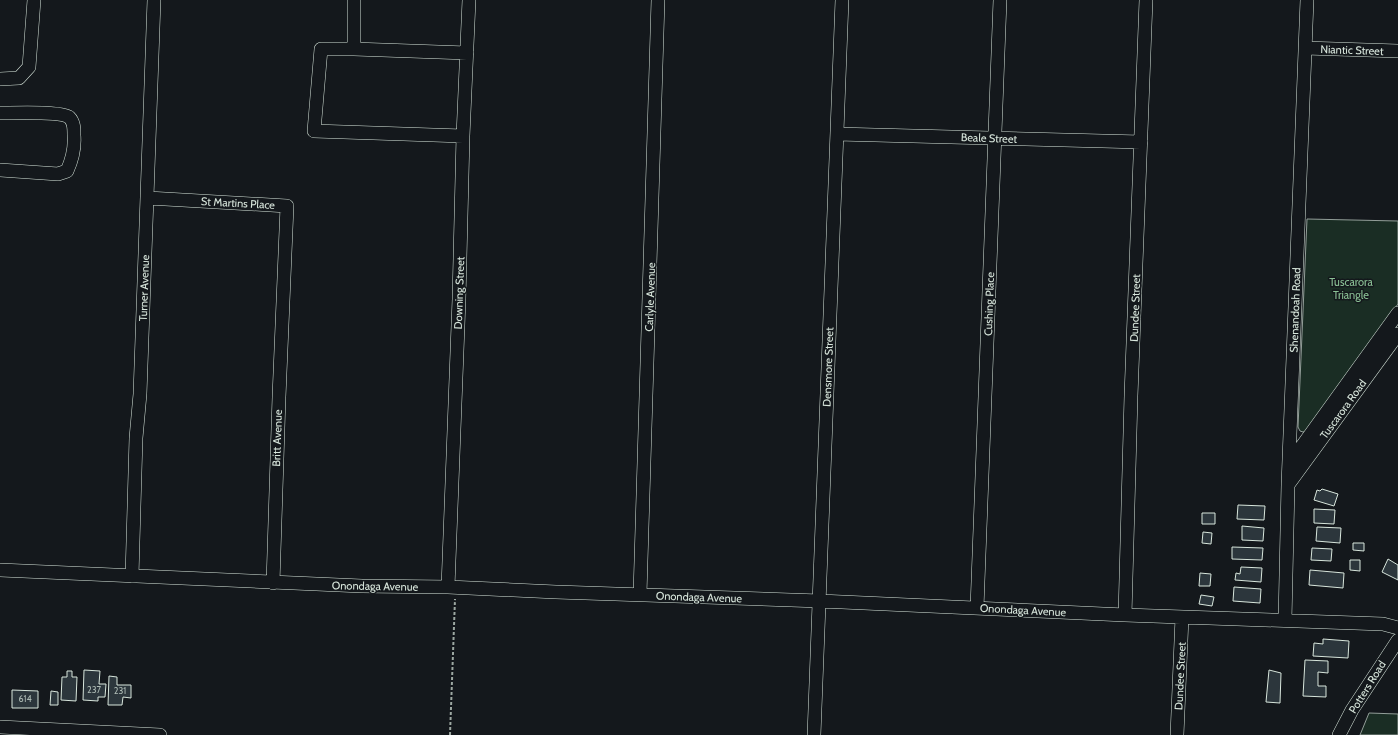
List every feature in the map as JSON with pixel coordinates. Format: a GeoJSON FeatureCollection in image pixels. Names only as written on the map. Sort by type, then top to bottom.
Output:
{"type":"FeatureCollection","features":[{"type":"Feature","properties":{"kind":"street"},"geometry":{"type":"LineString","coordinates":[[0,79],[19,78],[29,67],[34,0]]}},
{"type":"Feature","properties":{"kind":"street","name":"Turner Avenue"},"geometry":{"type":"LineString","coordinates":[[132,576],[136,438],[140,394],[148,198],[154,0]]}},
{"type":"Feature","properties":{"kind":"street"},"geometry":{"type":"LineString","coordinates":[[354,0],[354,49]]}},
{"type":"Feature","properties":{"kind":"street","name":"Downing Street"},"geometry":{"type":"LineString","coordinates":[[448,587],[469,0]]}},
{"type":"Feature","properties":{"kind":"street","name":"Carlyle Avenue"},"geometry":{"type":"LineString","coordinates":[[640,594],[658,0]]}},
{"type":"Feature","properties":{"kind":"street","name":"Densmore Street"},"geometry":{"type":"LineString","coordinates":[[814,735],[842,0]]}},
{"type":"Feature","properties":{"kind":"street","name":"Cushing Place"},"geometry":{"type":"LineString","coordinates":[[977,608],[996,138],[1000,0]]}},
{"type":"Feature","properties":{"kind":"street","name":"Dundee Street"},"geometry":{"type":"LineString","coordinates":[[1125,615],[1131,396],[1142,142],[1146,0]]}},
{"type":"Feature","properties":{"kind":"street","name":"Shenandoah Road"},"geometry":{"type":"LineString","coordinates":[[1285,620],[1288,485],[1307,0]]}},
{"type":"Feature","properties":{"kind":"street","name":"Niantic Street"},"geometry":{"type":"LineString","coordinates":[[1305,48],[1398,52]]}},
{"type":"Feature","properties":{"kind":"street"},"geometry":{"type":"LineString","coordinates":[[463,136],[314,131],[320,49],[466,53]]}},
{"type":"Feature","properties":{"kind":"street"},"geometry":{"type":"LineString","coordinates":[[0,113],[58,114],[68,117],[73,123],[75,141],[72,161],[67,171],[58,174],[0,170]]}},
{"type":"Feature","properties":{"kind":"street","name":"Beale Street"},"geometry":{"type":"LineString","coordinates":[[837,134],[1142,142]]}},
{"type":"Feature","properties":{"kind":"street","name":"St Martins Place"},"geometry":{"type":"LineString","coordinates":[[148,198],[287,206],[284,294]]}},
{"type":"Feature","properties":{"kind":"street","name":"Britt Avenue"},"geometry":{"type":"LineString","coordinates":[[273,583],[284,294]]}},
{"type":"Feature","properties":{"kind":"street","name":"Tuscarora Road"},"geometry":{"type":"LineString","coordinates":[[1289,464],[1398,313]]}},
{"type":"Feature","properties":{"kind":"street","name":"Tuscarora Road"},"geometry":{"type":"LineString","coordinates":[[1288,485],[1398,334]]}},
{"type":"Feature","properties":{"kind":"street","name":"Onondaga Avenue"},"geometry":{"type":"LineString","coordinates":[[0,570],[273,583],[448,587],[640,594],[1125,615],[1382,624],[1398,628]]}},
{"type":"Feature","properties":{"kind":"street","name":"Dundee Street"},"geometry":{"type":"LineString","coordinates":[[1177,735],[1182,617]]}},
{"type":"Feature","properties":{"kind":"street","name":"Potters Road"},"geometry":{"type":"LineString","coordinates":[[1339,735],[1352,710],[1397,643]]}},
{"type":"Feature","properties":{"kind":"street"},"geometry":{"type":"LineString","coordinates":[[0,727],[160,735]]}},
{"type":"Feature","properties":{"kind":"path"},"geometry":{"type":"LineString","coordinates":[[448,587],[455,595],[450,735]]}},
{"type":"Feature","properties":{"kind":"green space","name":"Tuscarora Triangle"},"geometry":{"type":"Polygon","coordinates":[[[1307,219],[1398,221],[1398,304],[1307,431],[1303,432],[1300,431],[1298,427],[1307,219]]]}},
{"type":"Feature","properties":{"kind":"green space"},"geometry":{"type":"Polygon","coordinates":[[[1369,713],[1398,714],[1398,735],[1360,735],[1369,713]]]}},
{"type":"Feature","properties":{"kind":"building"},"geometry":{"type":"Polygon","coordinates":[[[1322,489],[1338,494],[1334,506],[1314,500],[1317,490],[1320,491],[1322,489]]]}},
{"type":"Feature","properties":{"kind":"building"},"geometry":{"type":"Polygon","coordinates":[[[1238,505],[1265,506],[1264,520],[1237,519],[1238,505]]]}},
{"type":"Feature","properties":{"kind":"building"},"geometry":{"type":"Polygon","coordinates":[[[1314,509],[1335,510],[1334,524],[1314,523],[1314,509]]]}},
{"type":"Feature","properties":{"kind":"building"},"geometry":{"type":"Polygon","coordinates":[[[1202,513],[1215,513],[1215,524],[1202,524],[1202,513]]]}},
{"type":"Feature","properties":{"kind":"building"},"geometry":{"type":"Polygon","coordinates":[[[1242,526],[1264,528],[1263,541],[1242,540],[1242,526]]]}},
{"type":"Feature","properties":{"kind":"building"},"geometry":{"type":"Polygon","coordinates":[[[1317,527],[1341,528],[1340,543],[1316,541],[1317,527]]]}},
{"type":"Feature","properties":{"kind":"building"},"geometry":{"type":"Polygon","coordinates":[[[1203,532],[1212,533],[1211,544],[1202,543],[1203,532]]]}},
{"type":"Feature","properties":{"kind":"building"},"geometry":{"type":"Polygon","coordinates":[[[1353,543],[1364,543],[1364,551],[1353,550],[1353,543]]]}},
{"type":"Feature","properties":{"kind":"building"},"geometry":{"type":"Polygon","coordinates":[[[1232,547],[1263,548],[1262,560],[1232,559],[1232,547]]]}},
{"type":"Feature","properties":{"kind":"building"},"geometry":{"type":"Polygon","coordinates":[[[1312,548],[1332,549],[1331,561],[1311,560],[1312,548]]]}},
{"type":"Feature","properties":{"kind":"building"},"geometry":{"type":"Polygon","coordinates":[[[1388,559],[1398,565],[1398,580],[1382,572],[1388,559]]]}},
{"type":"Feature","properties":{"kind":"building"},"geometry":{"type":"Polygon","coordinates":[[[1350,560],[1360,560],[1360,571],[1350,570],[1350,560]]]}},
{"type":"Feature","properties":{"kind":"building"},"geometry":{"type":"Polygon","coordinates":[[[1241,567],[1262,568],[1261,582],[1235,580],[1236,573],[1240,574],[1241,567]]]}},
{"type":"Feature","properties":{"kind":"building"},"geometry":{"type":"Polygon","coordinates":[[[1310,570],[1344,573],[1343,588],[1309,585],[1310,570]]]}},
{"type":"Feature","properties":{"kind":"building"},"geometry":{"type":"Polygon","coordinates":[[[1200,573],[1211,574],[1210,586],[1199,586],[1200,573]]]}},
{"type":"Feature","properties":{"kind":"building"},"geometry":{"type":"Polygon","coordinates":[[[1234,587],[1261,589],[1260,603],[1233,601],[1234,587]]]}},
{"type":"Feature","properties":{"kind":"building"},"geometry":{"type":"Polygon","coordinates":[[[1201,595],[1214,597],[1212,606],[1199,604],[1201,595]]]}},
{"type":"Feature","properties":{"kind":"building"},"geometry":{"type":"Polygon","coordinates":[[[1323,639],[1349,641],[1348,658],[1313,656],[1314,643],[1323,644],[1323,639]]]}},
{"type":"Feature","properties":{"kind":"building"},"geometry":{"type":"Polygon","coordinates":[[[1305,660],[1328,661],[1328,673],[1318,672],[1318,686],[1326,686],[1326,697],[1303,696],[1305,660]]]}},
{"type":"Feature","properties":{"kind":"building"},"geometry":{"type":"Polygon","coordinates":[[[84,670],[100,671],[99,684],[106,684],[105,697],[98,697],[98,701],[83,700],[84,670]]]}},
{"type":"Feature","properties":{"kind":"building"},"geometry":{"type":"Polygon","coordinates":[[[1269,670],[1281,673],[1280,703],[1266,702],[1269,670]]]}},
{"type":"Feature","properties":{"kind":"building"},"geometry":{"type":"Polygon","coordinates":[[[67,671],[72,671],[72,677],[77,677],[76,701],[61,700],[62,677],[67,677],[67,671]]]}},
{"type":"Feature","properties":{"kind":"building"},"geometry":{"type":"Polygon","coordinates":[[[109,676],[117,677],[117,685],[131,685],[131,698],[123,697],[122,705],[108,705],[109,676]]]}},
{"type":"Feature","properties":{"kind":"building"},"geometry":{"type":"Polygon","coordinates":[[[12,690],[38,691],[38,708],[12,708],[12,690]]]}},
{"type":"Feature","properties":{"kind":"building"},"geometry":{"type":"Polygon","coordinates":[[[51,691],[58,692],[58,705],[50,705],[51,691]]]}}]}
